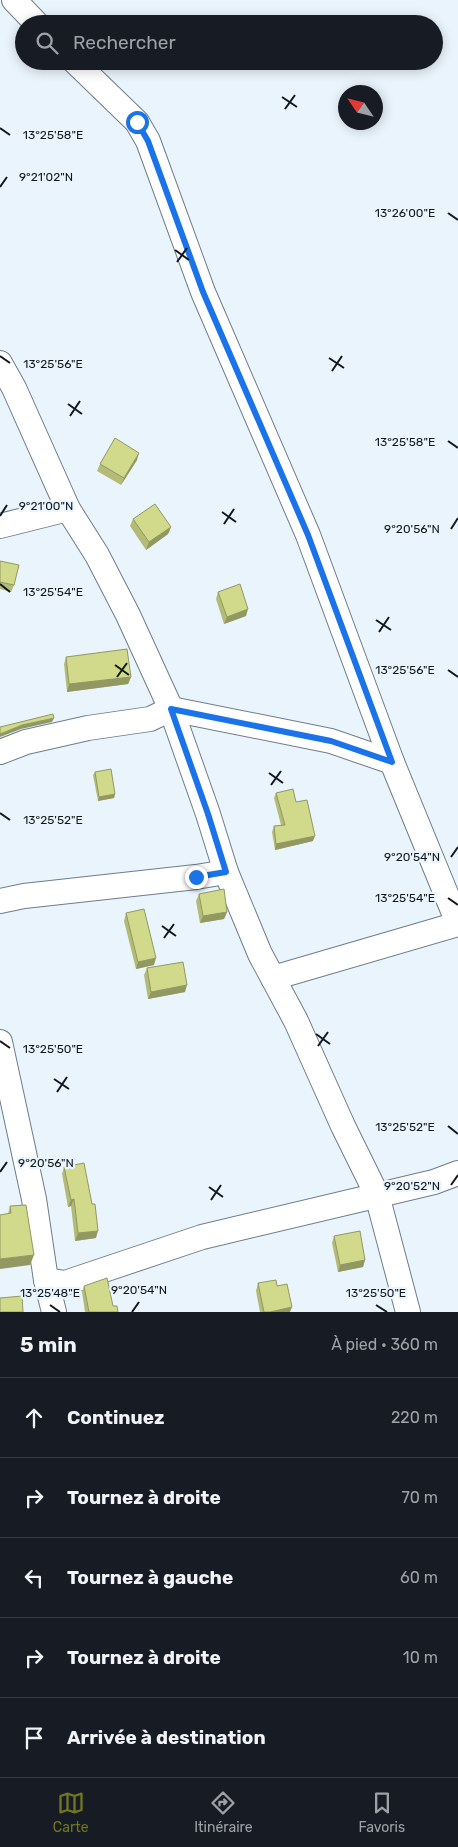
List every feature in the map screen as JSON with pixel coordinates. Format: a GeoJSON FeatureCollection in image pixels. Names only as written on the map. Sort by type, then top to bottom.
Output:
{"type":"FeatureCollection","features":[{"type":"Feature","properties":{"kind":"street"},"geometry":{"type":"LineString","coordinates":[[14,0],[28,15]]}},
{"type":"Feature","properties":{"kind":"street"},"geometry":{"type":"LineString","coordinates":[[83,70],[137,122],[148,141],[203,292],[308,535],[392,762],[458,924],[273,978]]}},
{"type":"Feature","properties":{"kind":"street"},"geometry":{"type":"LineString","coordinates":[[0,363],[14,388],[68,509],[97,555],[124,607],[171,709],[226,872],[260,954],[296,1021],[343,1126],[377,1195],[408,1312]]}},
{"type":"Feature","properties":{"kind":"street"},"geometry":{"type":"LineString","coordinates":[[0,526],[68,509]]}},
{"type":"Feature","properties":{"kind":"street"},"geometry":{"type":"LineString","coordinates":[[0,752],[26,742],[88,728],[150,719],[171,709],[331,741],[392,762]]}},
{"type":"Feature","properties":{"kind":"street"},"geometry":{"type":"LineString","coordinates":[[0,901],[24,896],[226,872]]}},
{"type":"Feature","properties":{"kind":"street"},"geometry":{"type":"LineString","coordinates":[[0,1042],[34,1200],[46,1280],[54,1312]]}},
{"type":"Feature","properties":{"kind":"street"},"geometry":{"type":"LineString","coordinates":[[46,1280],[65,1283],[202,1237],[434,1182],[458,1173]]}},
{"type":"Feature","properties":{"kind":"building"},"geometry":{"type":"Polygon","coordinates":[[[115,438],[139,453],[124,478],[100,464],[115,438]]]}},
{"type":"Feature","properties":{"kind":"building"},"geometry":{"type":"Polygon","coordinates":[[[155,504],[171,527],[149,542],[133,519],[155,504]]]}},
{"type":"Feature","properties":{"kind":"building"},"geometry":{"type":"Polygon","coordinates":[[[0,561],[19,565],[14,585],[0,582],[0,561]]]}},
{"type":"Feature","properties":{"kind":"building"},"geometry":{"type":"Polygon","coordinates":[[[240,584],[248,609],[227,617],[218,592],[240,584]]]}},
{"type":"Feature","properties":{"kind":"building"},"geometry":{"type":"Polygon","coordinates":[[[127,649],[131,677],[69,684],[66,657],[127,649]]]}},
{"type":"Feature","properties":{"kind":"building"},"geometry":{"type":"Polygon","coordinates":[[[53,714],[54,718],[22,725],[0,734],[0,727],[53,714]]]}},
{"type":"Feature","properties":{"kind":"building"},"geometry":{"type":"Polygon","coordinates":[[[111,769],[115,794],[99,797],[95,772],[111,769]]]}},
{"type":"Feature","properties":{"kind":"building"},"geometry":{"type":"Polygon","coordinates":[[[293,789],[296,802],[307,800],[315,836],[276,844],[274,826],[285,825],[276,793],[293,789]]]}},
{"type":"Feature","properties":{"kind":"building"},"geometry":{"type":"Polygon","coordinates":[[[224,889],[227,912],[203,916],[199,894],[224,889]]]}},
{"type":"Feature","properties":{"kind":"building"},"geometry":{"type":"Polygon","coordinates":[[[144,909],[156,958],[138,962],[126,913],[144,909]]]}},
{"type":"Feature","properties":{"kind":"building"},"geometry":{"type":"Polygon","coordinates":[[[183,962],[187,985],[151,992],[147,968],[183,962]]]}},
{"type":"Feature","properties":{"kind":"building"},"geometry":{"type":"Polygon","coordinates":[[[84,1163],[92,1204],[95,1204],[98,1231],[78,1233],[74,1199],[71,1200],[64,1167],[84,1163]]]}},
{"type":"Feature","properties":{"kind":"building"},"geometry":{"type":"Polygon","coordinates":[[[26,1205],[34,1255],[0,1259],[0,1215],[11,1213],[10,1206],[26,1205]]]}},
{"type":"Feature","properties":{"kind":"building"},"geometry":{"type":"Polygon","coordinates":[[[360,1231],[365,1260],[340,1265],[334,1236],[360,1231]]]}},
{"type":"Feature","properties":{"kind":"building"},"geometry":{"type":"Polygon","coordinates":[[[107,1278],[113,1306],[117,1306],[118,1312],[89,1312],[84,1286],[107,1278]]]}},
{"type":"Feature","properties":{"kind":"building"},"geometry":{"type":"Polygon","coordinates":[[[276,1280],[277,1286],[287,1284],[292,1307],[264,1312],[258,1283],[276,1280]]]}},
{"type":"Feature","properties":{"kind":"building"},"geometry":{"type":"Polygon","coordinates":[[[22,1296],[23,1312],[0,1312],[0,1298],[22,1296]]]}},
{"type":"Feature","properties":{"kind":"route"},"geometry":{"type":"LineString","coordinates":[[137,122],[148,141],[203,292],[308,535],[392,762],[331,741],[171,709],[226,872],[196,877]]}}]}
